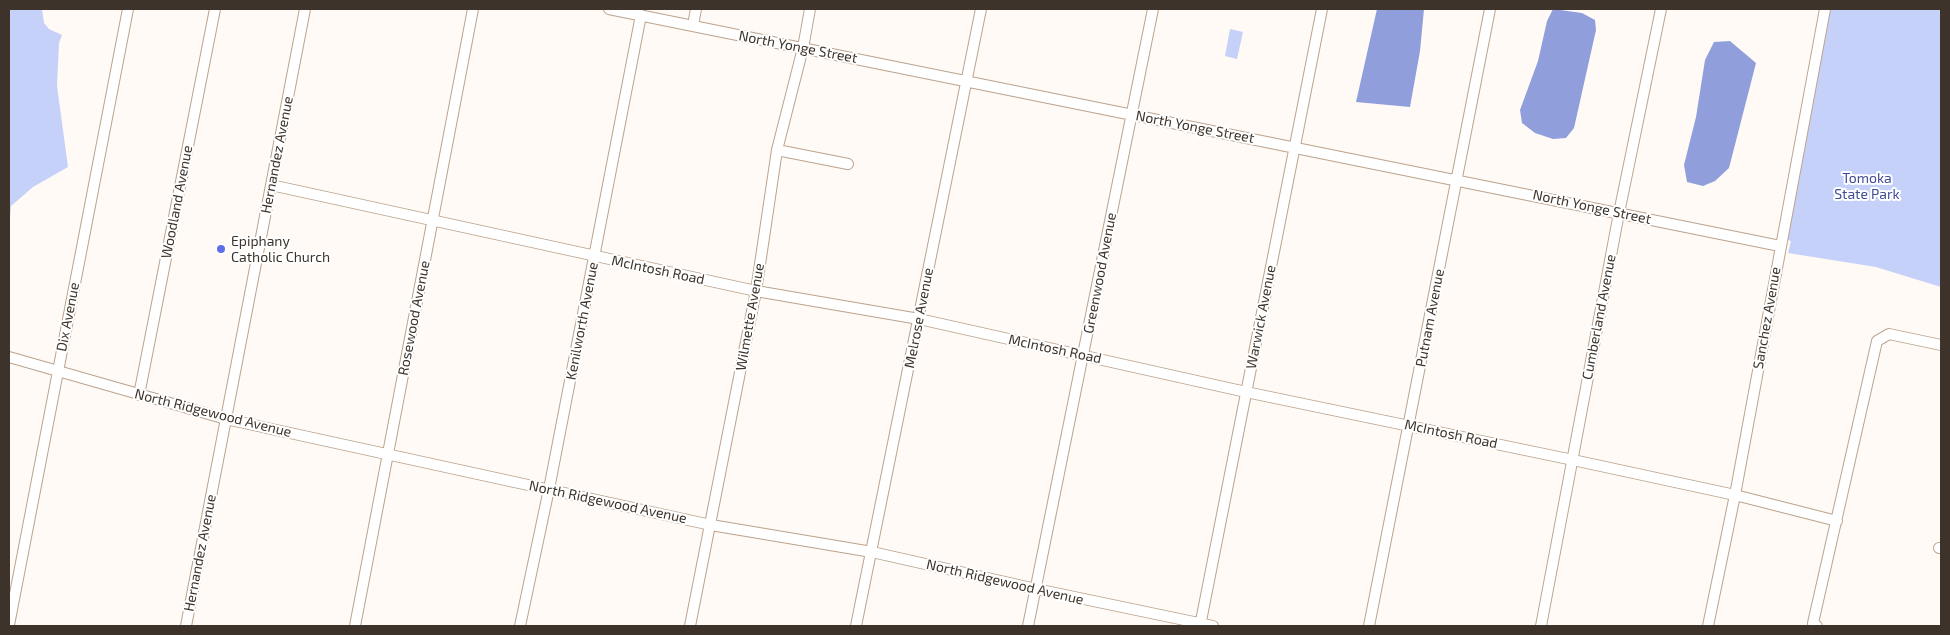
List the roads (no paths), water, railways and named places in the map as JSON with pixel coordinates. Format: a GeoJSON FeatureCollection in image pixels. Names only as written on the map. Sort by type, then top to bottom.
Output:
{"type":"FeatureCollection","features":[{"type":"Feature","properties":{"kind":"street","name":"Dix Avenue"},"geometry":{"type":"LineString","coordinates":[[9,625],[128,9]]}},
{"type":"Feature","properties":{"kind":"street","name":"Woodland Avenue"},"geometry":{"type":"LineString","coordinates":[[139,395],[215,9]]}},
{"type":"Feature","properties":{"kind":"street","name":"Hernandez Avenue"},"geometry":{"type":"LineString","coordinates":[[186,626],[305,9]]}},
{"type":"Feature","properties":{"kind":"street","name":"Rosewood Avenue"},"geometry":{"type":"LineString","coordinates":[[354,626],[473,9]]}},
{"type":"Feature","properties":{"kind":"street","name":"North Yonge Street"},"geometry":{"type":"LineString","coordinates":[[609,9],[1780,246]]}},
{"type":"Feature","properties":{"kind":"street"},"geometry":{"type":"LineString","coordinates":[[693,25],[696,9]]}},
{"type":"Feature","properties":{"kind":"street","name":"Wilmette Avenue"},"geometry":{"type":"LineString","coordinates":[[690,626],[756,291],[777,150],[803,48],[810,9]]}},
{"type":"Feature","properties":{"kind":"street","name":"Melrose Avenue"},"geometry":{"type":"LineString","coordinates":[[856,626],[981,9]]}},
{"type":"Feature","properties":{"kind":"street","name":"Greenwood Avenue"},"geometry":{"type":"LineString","coordinates":[[1028,626],[1152,9]]}},
{"type":"Feature","properties":{"kind":"street","name":"Warwick Avenue"},"geometry":{"type":"LineString","coordinates":[[1200,625],[1322,9]]}},
{"type":"Feature","properties":{"kind":"street","name":"Putnam Avenue"},"geometry":{"type":"LineString","coordinates":[[1369,626],[1490,9]]}},
{"type":"Feature","properties":{"kind":"street","name":"Cumberland Avenue"},"geometry":{"type":"LineString","coordinates":[[1541,626],[1619,213],[1661,9]]}},
{"type":"Feature","properties":{"kind":"street","name":"Sanchez Avenue"},"geometry":{"type":"LineString","coordinates":[[1708,626],[1735,496],[1825,9]]}},
{"type":"Feature","properties":{"kind":"street","name":"Kenilworth Avenue"},"geometry":{"type":"LineString","coordinates":[[520,626],[549,489],[641,15]]}},
{"type":"Feature","properties":{"kind":"street"},"geometry":{"type":"LineString","coordinates":[[777,150],[848,164]]}},
{"type":"Feature","properties":{"kind":"street","name":"McIntosh Road"},"geometry":{"type":"LineString","coordinates":[[271,185],[756,291],[919,319],[1246,392],[1573,460],[1837,521]]}},
{"type":"Feature","properties":{"kind":"street"},"geometry":{"type":"LineString","coordinates":[[1818,626],[1813,624],[1877,341],[1889,334],[1941,345]]}},
{"type":"Feature","properties":{"kind":"street","name":"North Ridgewood Avenue"},"geometry":{"type":"LineString","coordinates":[[9,357],[226,420],[711,525],[872,552],[1200,625],[1213,626]]}},
{"type":"Feature","properties":{"kind":"place","name":"Epiphany Catholic Church"},"geometry":{"type":"Point","coordinates":[221,249]}},
{"type":"Feature","properties":{"kind":"park label","name":"Tomoka State Park"},"geometry":{"type":"Point","coordinates":[1867,186]}}]}
